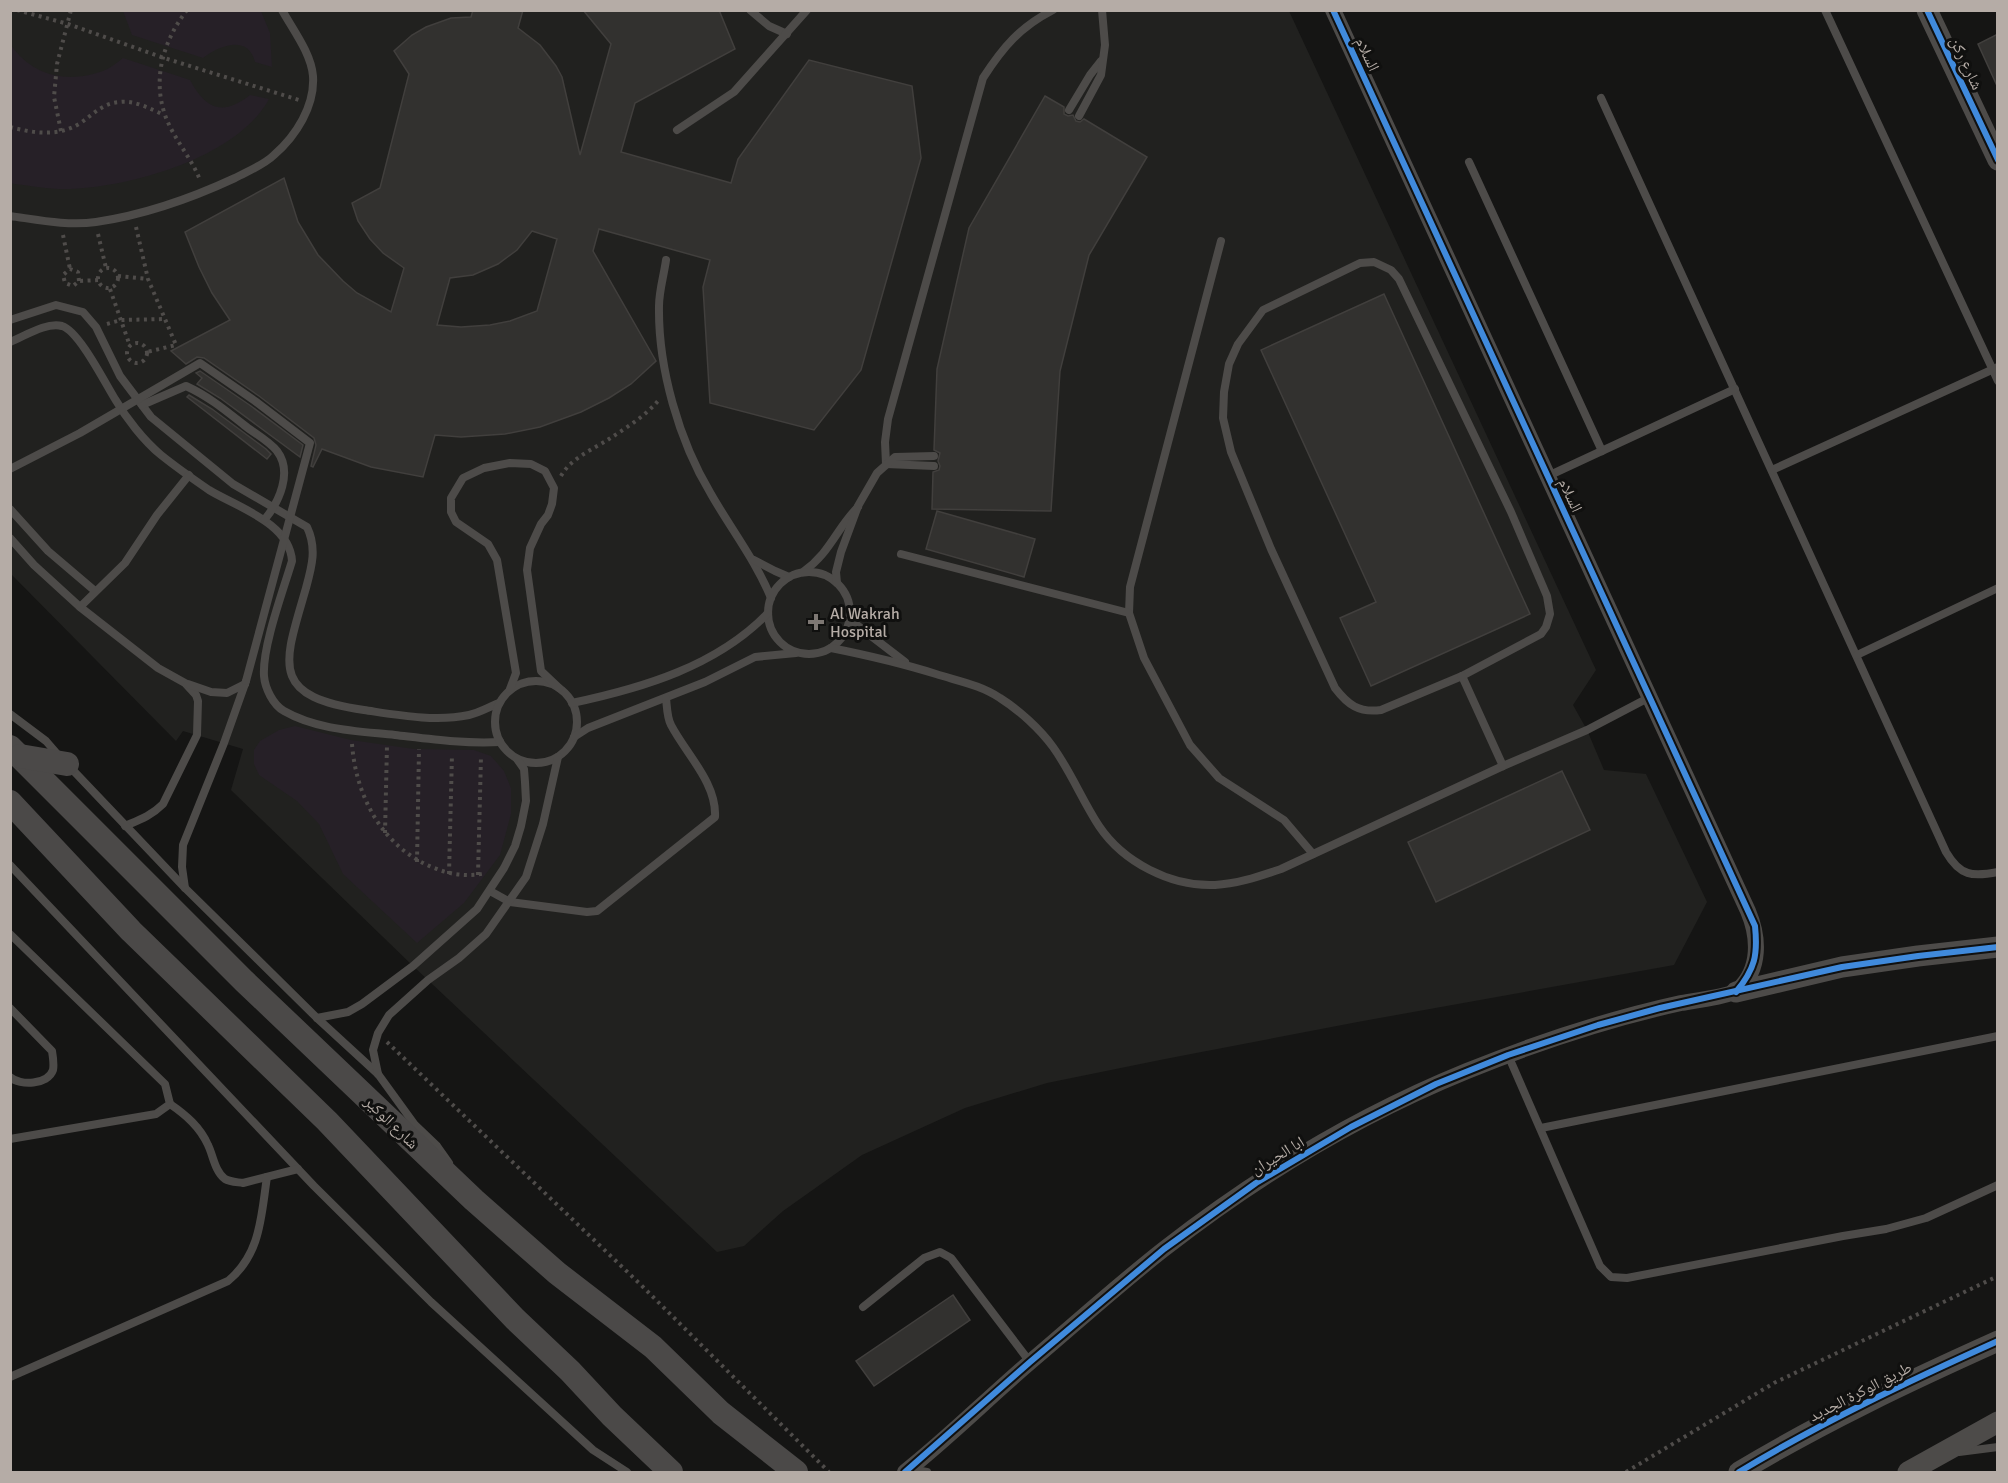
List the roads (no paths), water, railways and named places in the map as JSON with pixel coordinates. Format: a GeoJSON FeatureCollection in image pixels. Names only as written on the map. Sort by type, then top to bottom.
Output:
{"type":"FeatureCollection","features":[{"type":"Feature","properties":{"kind":"main road"},"geometry":{"type":"LineString","coordinates":[[15,751],[67,764]]}},
{"type":"Feature","properties":{"kind":"main road","name":"شارع الوكير"},"geometry":{"type":"LineString","coordinates":[[15,751],[244,981],[474,1200],[557,1273],[653,1347],[721,1413],[796,1473]]}},
{"type":"Feature","properties":{"kind":"main road"},"geometry":{"type":"LineString","coordinates":[[13,806],[131,931],[327,1121],[515,1318],[671,1473]]}},
{"type":"Feature","properties":{"kind":"street","name":"السلام"},"geometry":{"type":"LineString","coordinates":[[1333,10],[1755,926],[1757,944],[1755,962],[1748,978],[1736,992]]}},
{"type":"Feature","properties":{"kind":"street","name":"شارع ركن"},"geometry":{"type":"LineString","coordinates":[[1927,10],[1998,159]]}},
{"type":"Feature","properties":{"kind":"street"},"geometry":{"type":"LineString","coordinates":[[1736,992],[1842,967],[1998,947]]}},
{"type":"Feature","properties":{"kind":"street","name":"ابا الحيران"},"geometry":{"type":"LineString","coordinates":[[907,1471],[1030,1362],[1164,1249],[1256,1183],[1351,1127],[1436,1084],[1508,1055],[1629,1016],[1736,992]]}},
{"type":"Feature","properties":{"kind":"street","name":"طريق الوكرة الجديد"},"geometry":{"type":"LineString","coordinates":[[1739,1473],[1792,1441],[1908,1381],[1998,1341]]}},
{"type":"Feature","properties":{"kind":"street"},"geometry":{"type":"LineString","coordinates":[[1908,1473],[1998,1422]]}},
{"type":"Feature","properties":{"kind":"lane"},"geometry":{"type":"LineString","coordinates":[[10,216],[61,223],[95,222],[133,214],[205,192],[274,156],[294,132],[311,103],[313,75],[304,48],[282,10]]}},
{"type":"Feature","properties":{"kind":"lane"},"geometry":{"type":"LineString","coordinates":[[750,10],[769,26],[787,34]]}},
{"type":"Feature","properties":{"kind":"lane"},"geometry":{"type":"LineString","coordinates":[[677,130],[734,92],[807,10]]}},
{"type":"Feature","properties":{"kind":"lane"},"geometry":{"type":"LineString","coordinates":[[886,464],[885,442],[888,419],[983,78],[994,61],[1021,30],[1053,10]]}},
{"type":"Feature","properties":{"kind":"lane"},"geometry":{"type":"LineString","coordinates":[[1079,116],[1098,82],[1105,36],[1102,10]]}},
{"type":"Feature","properties":{"kind":"lane"},"geometry":{"type":"LineString","coordinates":[[1825,10],[1995,368],[1998,381]]}},
{"type":"Feature","properties":{"kind":"lane"},"geometry":{"type":"LineString","coordinates":[[1069,110],[1101,61]]}},
{"type":"Feature","properties":{"kind":"lane"},"geometry":{"type":"LineString","coordinates":[[1601,98],[1950,860],[1956,867],[1971,875],[1998,872]]}},
{"type":"Feature","properties":{"kind":"lane"},"geometry":{"type":"LineString","coordinates":[[1469,162],[1602,451]]}},
{"type":"Feature","properties":{"kind":"lane"},"geometry":{"type":"LineString","coordinates":[[1221,241],[1130,587],[1129,613],[1144,658],[1190,745],[1219,778],[1284,820],[1313,854]]}},
{"type":"Feature","properties":{"kind":"lane"},"geometry":{"type":"LineString","coordinates":[[666,260],[659,304],[661,346],[669,389],[688,447],[709,492],[758,569],[771,597]]}},
{"type":"Feature","properties":{"kind":"lane"},"geometry":{"type":"LineString","coordinates":[[1374,262],[1383,265],[1399,279],[1511,512],[1547,596],[1550,614],[1541,634],[1461,676],[1381,710],[1357,709],[1346,702],[1335,688],[1315,645],[1271,549],[1231,452],[1223,417],[1224,392],[1229,364],[1250,325],[1263,310],[1360,263],[1374,262]]}},
{"type":"Feature","properties":{"kind":"lane"},"geometry":{"type":"LineString","coordinates":[[10,320],[56,305],[83,312],[96,327],[120,376],[160,425],[233,484],[307,527],[313,538],[311,570],[288,647],[288,665],[293,680],[301,691],[317,699],[356,709],[420,717],[451,718],[499,704]]}},
{"type":"Feature","properties":{"kind":"lane"},"geometry":{"type":"LineString","coordinates":[[10,342],[49,327],[60,326],[69,329],[80,340],[115,400],[160,454],[210,490],[265,519],[287,544],[292,561],[266,653],[264,678],[271,697],[282,710],[313,723],[352,731],[452,741],[500,742]]}},
{"type":"Feature","properties":{"kind":"lane"},"geometry":{"type":"LineString","coordinates":[[10,469],[80,433],[200,363],[310,443],[246,682],[183,845],[182,867],[185,888]]}},
{"type":"Feature","properties":{"kind":"lane"},"geometry":{"type":"LineString","coordinates":[[1772,470],[1995,368]]}},
{"type":"Feature","properties":{"kind":"lane"},"geometry":{"type":"LineString","coordinates":[[142,405],[186,386],[206,396],[277,451],[283,465],[284,476],[274,507],[265,519]]}},
{"type":"Feature","properties":{"kind":"lane"},"geometry":{"type":"LineString","coordinates":[[1548,476],[1735,389]]}},
{"type":"Feature","properties":{"kind":"lane"},"geometry":{"type":"LineString","coordinates":[[837,583],[838,561],[858,506],[873,478],[890,460],[901,456],[934,456]]}},
{"type":"Feature","properties":{"kind":"lane"},"geometry":{"type":"LineString","coordinates":[[510,463],[531,464],[545,471],[554,488],[548,514],[530,548],[527,570],[541,671],[559,688],[572,703],[576,714],[574,736],[567,748],[558,757],[545,762],[530,763],[517,759],[507,752],[495,729],[495,716],[499,704],[510,689],[516,673],[497,560],[488,544],[456,522],[451,512],[451,498],[463,478],[484,468],[510,463]]}},
{"type":"Feature","properties":{"kind":"lane"},"geometry":{"type":"LineString","coordinates":[[886,464],[934,466]]}},
{"type":"Feature","properties":{"kind":"lane"},"geometry":{"type":"LineString","coordinates":[[80,607],[126,563],[157,515],[189,475]]}},
{"type":"Feature","properties":{"kind":"lane"},"geometry":{"type":"LineString","coordinates":[[800,652],[787,647],[777,638],[770,626],[768,613],[771,597],[778,585],[814,564],[827,550],[858,506]]}},
{"type":"Feature","properties":{"kind":"lane"},"geometry":{"type":"LineString","coordinates":[[10,509],[48,551],[95,591]]}},
{"type":"Feature","properties":{"kind":"lane"},"geometry":{"type":"LineString","coordinates":[[10,538],[34,565],[80,607],[159,668],[185,682],[211,692],[227,693],[246,682]]}},
{"type":"Feature","properties":{"kind":"lane"},"geometry":{"type":"LineString","coordinates":[[901,554],[1129,613]]}},
{"type":"Feature","properties":{"kind":"lane"},"geometry":{"type":"LineString","coordinates":[[749,556],[789,577]]}},
{"type":"Feature","properties":{"kind":"lane"},"geometry":{"type":"LineString","coordinates":[[574,736],[588,728],[705,682],[755,657],[800,652],[816,653],[831,648],[840,640],[849,619],[849,606],[845,593],[837,583],[821,574],[802,572]]}},
{"type":"Feature","properties":{"kind":"lane"},"geometry":{"type":"LineString","coordinates":[[1857,655],[1998,588]]}},
{"type":"Feature","properties":{"kind":"lane"},"geometry":{"type":"LineString","coordinates":[[572,703],[650,684],[679,672],[747,634],[768,613]]}},
{"type":"Feature","properties":{"kind":"lane"},"geometry":{"type":"LineString","coordinates":[[849,619],[908,665]]}},
{"type":"Feature","properties":{"kind":"lane"},"geometry":{"type":"LineString","coordinates":[[831,648],[908,665],[979,688],[999,697],[1026,719],[1052,745],[1100,828],[1120,851],[1153,871],[1184,883],[1215,885],[1247,880],[1281,869],[1503,766],[1587,730],[1650,698]]}},
{"type":"Feature","properties":{"kind":"lane"},"geometry":{"type":"LineString","coordinates":[[1461,676],[1503,766]]}},
{"type":"Feature","properties":{"kind":"lane"},"geometry":{"type":"LineString","coordinates":[[510,689],[522,683],[535,681],[547,682],[559,688]]}},
{"type":"Feature","properties":{"kind":"lane"},"geometry":{"type":"LineString","coordinates":[[124,826],[154,813],[163,804],[197,735],[198,701],[185,682]]}},
{"type":"Feature","properties":{"kind":"lane"},"geometry":{"type":"LineString","coordinates":[[490,891],[510,902],[587,912],[597,911],[715,816],[710,790],[670,723],[666,698]]}},
{"type":"Feature","properties":{"kind":"lane"},"geometry":{"type":"LineString","coordinates":[[10,714],[46,741],[185,888],[317,1018],[378,1074],[415,1125],[437,1146],[474,1200]]}},
{"type":"Feature","properties":{"kind":"lane"},"geometry":{"type":"LineString","coordinates":[[378,1074],[373,1050],[378,1033],[389,1015],[428,980],[459,958],[486,934],[526,877],[537,845],[558,757]]}},
{"type":"Feature","properties":{"kind":"lane"},"geometry":{"type":"LineString","coordinates":[[317,1018],[348,1012],[362,1004],[413,966],[477,909],[504,868],[515,846],[526,801],[524,770],[517,759]]}},
{"type":"Feature","properties":{"kind":"lane"},"geometry":{"type":"LineString","coordinates":[[10,865],[298,1168],[440,1310],[593,1450],[627,1473]]}},
{"type":"Feature","properties":{"kind":"lane"},"geometry":{"type":"LineString","coordinates":[[10,934],[165,1084],[170,1104],[185,1114],[197,1127],[224,1178],[243,1183],[298,1168]]}},
{"type":"Feature","properties":{"kind":"lane"},"geometry":{"type":"LineString","coordinates":[[10,1008],[52,1051],[53,1070],[49,1077],[31,1083],[15,1082],[10,1077]]}},
{"type":"Feature","properties":{"kind":"lane"},"geometry":{"type":"LineString","coordinates":[[1541,1128],[1998,1036]]}},
{"type":"Feature","properties":{"kind":"lane"},"geometry":{"type":"LineString","coordinates":[[1508,1055],[1600,1266],[1611,1277],[1627,1278],[1886,1229],[1926,1218],[1998,1185]]}},
{"type":"Feature","properties":{"kind":"lane"},"geometry":{"type":"LineString","coordinates":[[10,1139],[156,1114],[170,1104]]}},
{"type":"Feature","properties":{"kind":"lane"},"geometry":{"type":"LineString","coordinates":[[10,1377],[228,1281],[242,1270],[259,1234],[267,1177]]}},
{"type":"Feature","properties":{"kind":"lane"},"geometry":{"type":"LineString","coordinates":[[863,1307],[924,1258],[940,1252],[951,1258],[1030,1362]]}},
{"type":"Feature","properties":{"kind":"lane"},"geometry":{"type":"LineString","coordinates":[[1938,1455],[1998,1447]]}},
{"type":"Feature","properties":{"kind":"lane"},"geometry":{"type":"LineString","coordinates":[[907,1471],[927,1473]]}},
{"type":"Feature","properties":{"kind":"place","name":"Al Wakrah Hospital"},"geometry":{"type":"Point","coordinates":[816,622]}}]}
